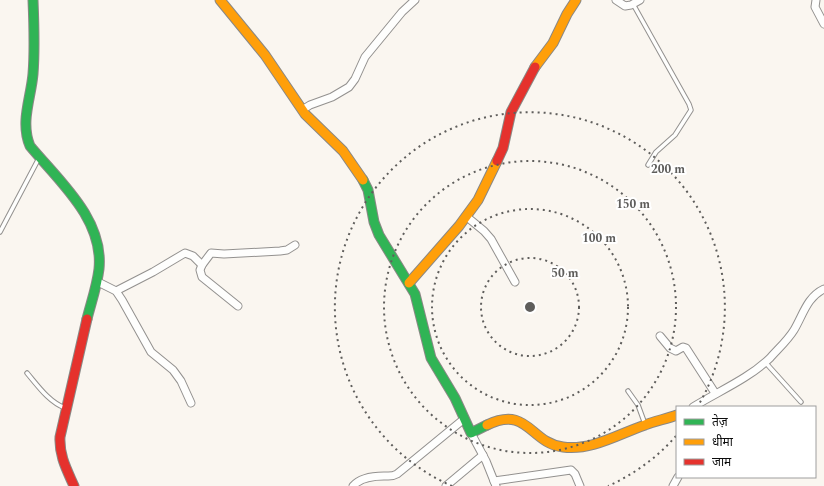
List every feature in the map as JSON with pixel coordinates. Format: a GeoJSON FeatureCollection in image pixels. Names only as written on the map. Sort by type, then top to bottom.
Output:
{"type":"FeatureCollection","features":[{"type":"Feature","properties":{"kind":"street"},"geometry":{"type":"LineString","coordinates":[[33,0],[32,76],[26,126],[28,142],[39,158],[68,190],[87,218],[98,250],[100,270],[66,408],[60,444],[62,459],[74,486]]}},
{"type":"Feature","properties":{"kind":"street"},"geometry":{"type":"LineString","coordinates":[[220,0],[266,55],[302,110],[343,151],[362,178],[368,190],[374,222],[379,235],[409,283],[417,299],[431,358],[448,386],[495,484],[569,470],[573,471],[580,486]]}},
{"type":"Feature","properties":{"kind":"street"},"geometry":{"type":"LineString","coordinates":[[302,110],[310,105],[332,97],[349,87],[355,79],[365,57],[402,12],[415,0]]}},
{"type":"Feature","properties":{"kind":"street"},"geometry":{"type":"LineString","coordinates":[[409,283],[467,217],[478,200],[503,148],[508,120],[517,101],[536,65],[553,43],[567,14],[576,0]]}},
{"type":"Feature","properties":{"kind":"street"},"geometry":{"type":"LineString","coordinates":[[616,0],[625,6],[640,0]]}},
{"type":"Feature","properties":{"kind":"street"},"geometry":{"type":"LineString","coordinates":[[816,0],[815,7],[824,24]]}},
{"type":"Feature","properties":{"kind":"street"},"geometry":{"type":"LineString","coordinates":[[467,217],[484,231],[490,239],[515,282]]}},
{"type":"Feature","properties":{"kind":"street"},"geometry":{"type":"LineString","coordinates":[[238,306],[204,279],[200,270],[210,253],[224,254],[280,251],[287,250],[295,245]]}},
{"type":"Feature","properties":{"kind":"street"},"geometry":{"type":"LineString","coordinates":[[116,291],[153,272],[185,253],[193,256],[202,265]]}},
{"type":"Feature","properties":{"kind":"street"},"geometry":{"type":"LineString","coordinates":[[98,282],[116,291],[151,352],[173,370],[181,381],[191,403]]}},
{"type":"Feature","properties":{"kind":"street"},"geometry":{"type":"LineString","coordinates":[[695,406],[715,393],[748,376],[766,362],[794,330],[809,301],[818,292],[824,289]]}},
{"type":"Feature","properties":{"kind":"street"},"geometry":{"type":"LineString","coordinates":[[660,336],[672,350],[676,351],[683,347],[686,348],[715,393]]}},
{"type":"Feature","properties":{"kind":"street"},"geometry":{"type":"LineString","coordinates":[[471,433],[496,421],[511,419],[523,422],[547,443],[559,447],[572,448],[599,443],[645,425],[676,415]]}},
{"type":"Feature","properties":{"kind":"street"},"geometry":{"type":"LineString","coordinates":[[353,486],[364,479],[392,476],[397,474],[464,418]]}},
{"type":"Feature","properties":{"kind":"street"},"geometry":{"type":"LineString","coordinates":[[446,486],[482,455]]}},
{"type":"Feature","properties":{"kind":"lane"},"geometry":{"type":"LineString","coordinates":[[633,4],[691,110],[675,136],[659,149],[648,165]]}},
{"type":"Feature","properties":{"kind":"lane"},"geometry":{"type":"LineString","coordinates":[[0,232],[39,158]]}},
{"type":"Feature","properties":{"kind":"lane"},"geometry":{"type":"LineString","coordinates":[[766,362],[800,402]]}},
{"type":"Feature","properties":{"kind":"lane"},"geometry":{"type":"LineString","coordinates":[[27,374],[49,398],[55,403],[66,408]]}},
{"type":"Feature","properties":{"kind":"lane"},"geometry":{"type":"LineString","coordinates":[[628,391],[638,405],[645,425]]}},
{"type":"Feature","properties":{"kind":"traffic: fast"},"geometry":{"type":"LineString","coordinates":[[33,0],[34,65],[26,119],[27,137],[30,146],[66,187],[77,202],[87,217],[94,234],[99,251],[99,269],[87,319]]}},
{"type":"Feature","properties":{"kind":"traffic: fast"},"geometry":{"type":"LineString","coordinates":[[363,180],[368,190],[374,222],[379,235],[415,294],[431,358],[455,398],[471,433],[487,425]]}},
{"type":"Feature","properties":{"kind":"traffic: slow"},"geometry":{"type":"LineString","coordinates":[[220,0],[265,55],[305,114],[343,151],[363,180]]}},
{"type":"Feature","properties":{"kind":"traffic: slow"},"geometry":{"type":"LineString","coordinates":[[535,67],[553,43],[567,14],[576,0]]}},
{"type":"Feature","properties":{"kind":"traffic: slow"},"geometry":{"type":"LineString","coordinates":[[409,283],[459,226],[478,200],[497,161]]}},
{"type":"Feature","properties":{"kind":"traffic: slow"},"geometry":{"type":"LineString","coordinates":[[487,425],[501,420],[512,419],[520,422],[552,444],[573,448],[584,447],[605,441],[676,415]]}},
{"type":"Feature","properties":{"kind":"traffic: jam"},"geometry":{"type":"LineString","coordinates":[[497,161],[503,148],[511,112],[535,67]]}},
{"type":"Feature","properties":{"kind":"traffic: jam"},"geometry":{"type":"LineString","coordinates":[[74,486],[62,457],[60,437],[87,319]]}}]}
